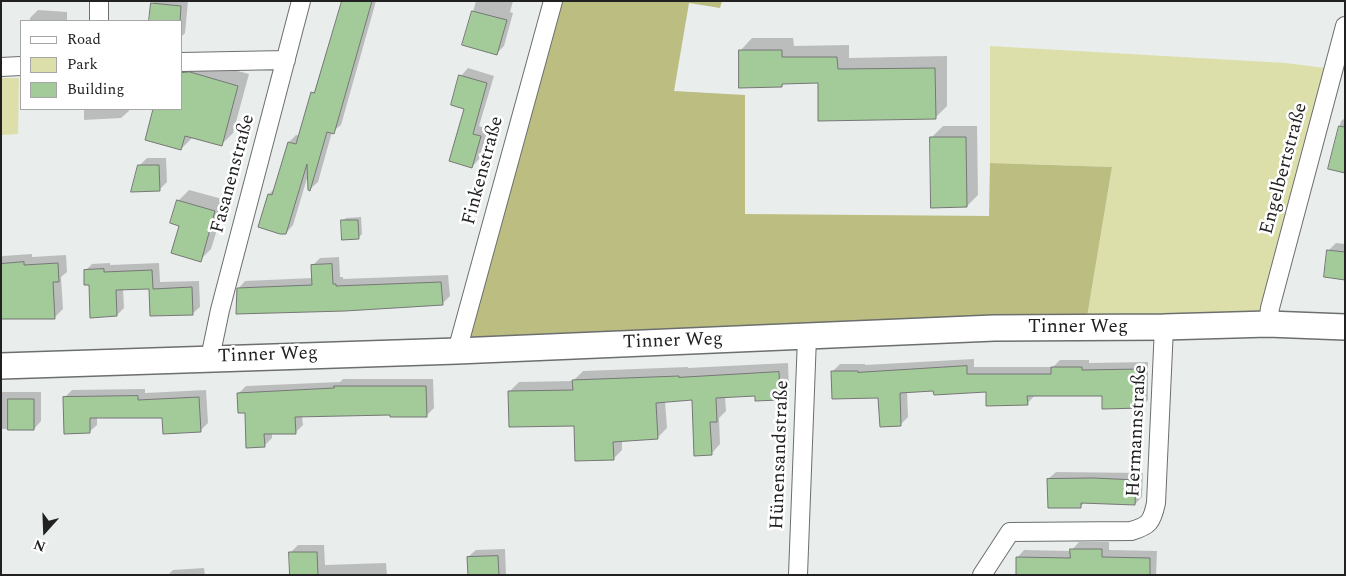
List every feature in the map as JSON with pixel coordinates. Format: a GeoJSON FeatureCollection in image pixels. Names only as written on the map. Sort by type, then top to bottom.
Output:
{"type":"FeatureCollection","features":[{"type":"Feature","properties":{"kind":"street"},"geometry":{"type":"LineString","coordinates":[[99,1],[99,20]]}},
{"type":"Feature","properties":{"kind":"street","name":"Fasanenstraße"},"geometry":{"type":"LineString","coordinates":[[210,358],[220,310],[301,1]]}},
{"type":"Feature","properties":{"kind":"street","name":"Finkenstraße"},"geometry":{"type":"LineString","coordinates":[[457,351],[553,1]]}},
{"type":"Feature","properties":{"kind":"street","name":"Engelbertstraße"},"geometry":{"type":"LineString","coordinates":[[1268,324],[1270,308],[1345,26]]}},
{"type":"Feature","properties":{"kind":"street"},"geometry":{"type":"LineString","coordinates":[[182,62],[286,60]]}},
{"type":"Feature","properties":{"kind":"street"},"geometry":{"type":"LineString","coordinates":[[1,67],[20,66]]}},
{"type":"Feature","properties":{"kind":"street","name":"Tinner Weg"},"geometry":{"type":"LineString","coordinates":[[1,366],[457,351],[994,328],[1268,324],[1345,327]]}},
{"type":"Feature","properties":{"kind":"street","name":"Hermannstraße"},"geometry":{"type":"LineString","coordinates":[[982,575],[1010,532],[1131,531],[1145,527],[1153,518],[1156,504],[1164,327]]}},
{"type":"Feature","properties":{"kind":"street","name":"Hünensandstraße"},"geometry":{"type":"LineString","coordinates":[[798,575],[807,337]]}},
{"type":"Feature","properties":{"kind":"green space"},"geometry":{"type":"Polygon","coordinates":[[[553,1],[722,1],[720,8],[689,3],[674,91],[745,95],[745,214],[989,216],[990,163],[1112,167],[1087,317],[460,339],[553,1]]]}},
{"type":"Feature","properties":{"kind":"green space"},"geometry":{"type":"Polygon","coordinates":[[[990,46],[1286,63],[1333,69],[1270,308],[1238,316],[1087,317],[1112,167],[990,163],[990,46]]]}},
{"type":"Feature","properties":{"kind":"green space"},"geometry":{"type":"Polygon","coordinates":[[[1,78],[19,78],[18,134],[1,135],[1,78]]]}},
{"type":"Feature","properties":{"kind":"building"},"geometry":{"type":"Polygon","coordinates":[[[342,1],[372,1],[334,134],[327,132],[310,191],[308,190],[307,164],[286,234],[280,234],[258,227],[268,194],[272,195],[288,142],[296,144],[311,92],[314,93],[342,1]]]}},
{"type":"Feature","properties":{"kind":"building"},"geometry":{"type":"Polygon","coordinates":[[[151,3],[181,6],[180,20],[149,20],[151,3]]]}},
{"type":"Feature","properties":{"kind":"building"},"geometry":{"type":"Polygon","coordinates":[[[472,11],[507,20],[497,55],[462,45],[472,11]]]}},
{"type":"Feature","properties":{"kind":"building"},"geometry":{"type":"Polygon","coordinates":[[[739,50],[782,50],[782,57],[837,57],[838,69],[935,68],[936,119],[818,121],[818,83],[782,84],[782,87],[739,88],[739,50]]]}},
{"type":"Feature","properties":{"kind":"building"},"geometry":{"type":"Polygon","coordinates":[[[190,72],[238,86],[222,146],[185,136],[181,150],[145,140],[153,110],[182,110],[182,73],[190,72]]]}},
{"type":"Feature","properties":{"kind":"building"},"geometry":{"type":"Polygon","coordinates":[[[459,75],[487,83],[473,134],[481,136],[472,168],[449,161],[464,109],[451,105],[459,75]]]}},
{"type":"Feature","properties":{"kind":"building"},"geometry":{"type":"Polygon","coordinates":[[[1339,126],[1345,127],[1345,173],[1328,169],[1339,126]]]}},
{"type":"Feature","properties":{"kind":"building"},"geometry":{"type":"Polygon","coordinates":[[[930,137],[966,137],[967,207],[931,208],[930,137]]]}},
{"type":"Feature","properties":{"kind":"building"},"geometry":{"type":"Polygon","coordinates":[[[138,165],[159,165],[160,191],[131,192],[138,165]]]}},
{"type":"Feature","properties":{"kind":"building"},"geometry":{"type":"Polygon","coordinates":[[[177,200],[215,211],[201,262],[171,253],[179,226],[170,223],[177,200]]]}},
{"type":"Feature","properties":{"kind":"building"},"geometry":{"type":"Polygon","coordinates":[[[341,220],[358,220],[359,239],[342,240],[341,220]]]}},
{"type":"Feature","properties":{"kind":"building"},"geometry":{"type":"Polygon","coordinates":[[[1327,250],[1345,252],[1345,280],[1324,277],[1327,250]]]}},
{"type":"Feature","properties":{"kind":"building"},"geometry":{"type":"Polygon","coordinates":[[[24,262],[24,265],[58,263],[59,282],[53,282],[55,319],[1,319],[1,264],[24,262]]]}},
{"type":"Feature","properties":{"kind":"building"},"geometry":{"type":"Polygon","coordinates":[[[332,264],[333,284],[336,284],[336,286],[441,282],[443,305],[345,311],[236,314],[237,288],[312,285],[311,265],[332,264]]]}},
{"type":"Feature","properties":{"kind":"building"},"geometry":{"type":"Polygon","coordinates":[[[104,269],[104,272],[152,270],[153,289],[192,287],[193,315],[150,316],[149,289],[116,290],[117,316],[90,318],[89,285],[84,285],[84,270],[104,269]]]}},
{"type":"Feature","properties":{"kind":"building"},"geometry":{"type":"Polygon","coordinates":[[[967,366],[967,374],[1051,374],[1051,367],[1082,367],[1082,370],[1141,369],[1142,408],[1102,409],[1102,396],[1027,396],[1028,405],[986,406],[986,392],[934,395],[933,391],[900,393],[901,426],[880,427],[878,398],[832,399],[831,371],[858,372],[967,366]]]}},
{"type":"Feature","properties":{"kind":"building"},"geometry":{"type":"Polygon","coordinates":[[[779,372],[780,400],[755,401],[755,396],[716,398],[717,422],[710,422],[712,455],[694,456],[692,400],[656,403],[658,439],[613,442],[614,460],[575,461],[574,426],[509,427],[508,391],[573,390],[572,380],[779,372]]]}},
{"type":"Feature","properties":{"kind":"building"},"geometry":{"type":"Polygon","coordinates":[[[334,386],[426,386],[427,417],[390,417],[390,415],[295,417],[296,434],[264,434],[265,447],[246,448],[245,413],[238,413],[237,393],[334,388],[334,386]]]}},
{"type":"Feature","properties":{"kind":"building"},"geometry":{"type":"Polygon","coordinates":[[[138,396],[138,400],[199,397],[201,432],[163,434],[162,418],[90,418],[90,433],[64,434],[63,397],[138,396]]]}},
{"type":"Feature","properties":{"kind":"building"},"geometry":{"type":"Polygon","coordinates":[[[8,399],[34,399],[34,430],[8,430],[8,399]]]}},
{"type":"Feature","properties":{"kind":"building"},"geometry":{"type":"Polygon","coordinates":[[[1094,478],[1136,480],[1135,505],[1081,503],[1081,508],[1048,508],[1047,479],[1094,478]]]}},
{"type":"Feature","properties":{"kind":"building"},"geometry":{"type":"Polygon","coordinates":[[[1070,549],[1102,549],[1102,557],[1150,558],[1150,575],[1016,575],[1016,557],[1070,558],[1070,549]]]}},
{"type":"Feature","properties":{"kind":"building"},"geometry":{"type":"Polygon","coordinates":[[[289,552],[317,552],[318,575],[290,575],[289,552]]]}},
{"type":"Feature","properties":{"kind":"building"},"geometry":{"type":"Polygon","coordinates":[[[498,556],[499,575],[468,575],[467,557],[498,556]]]}}]}
